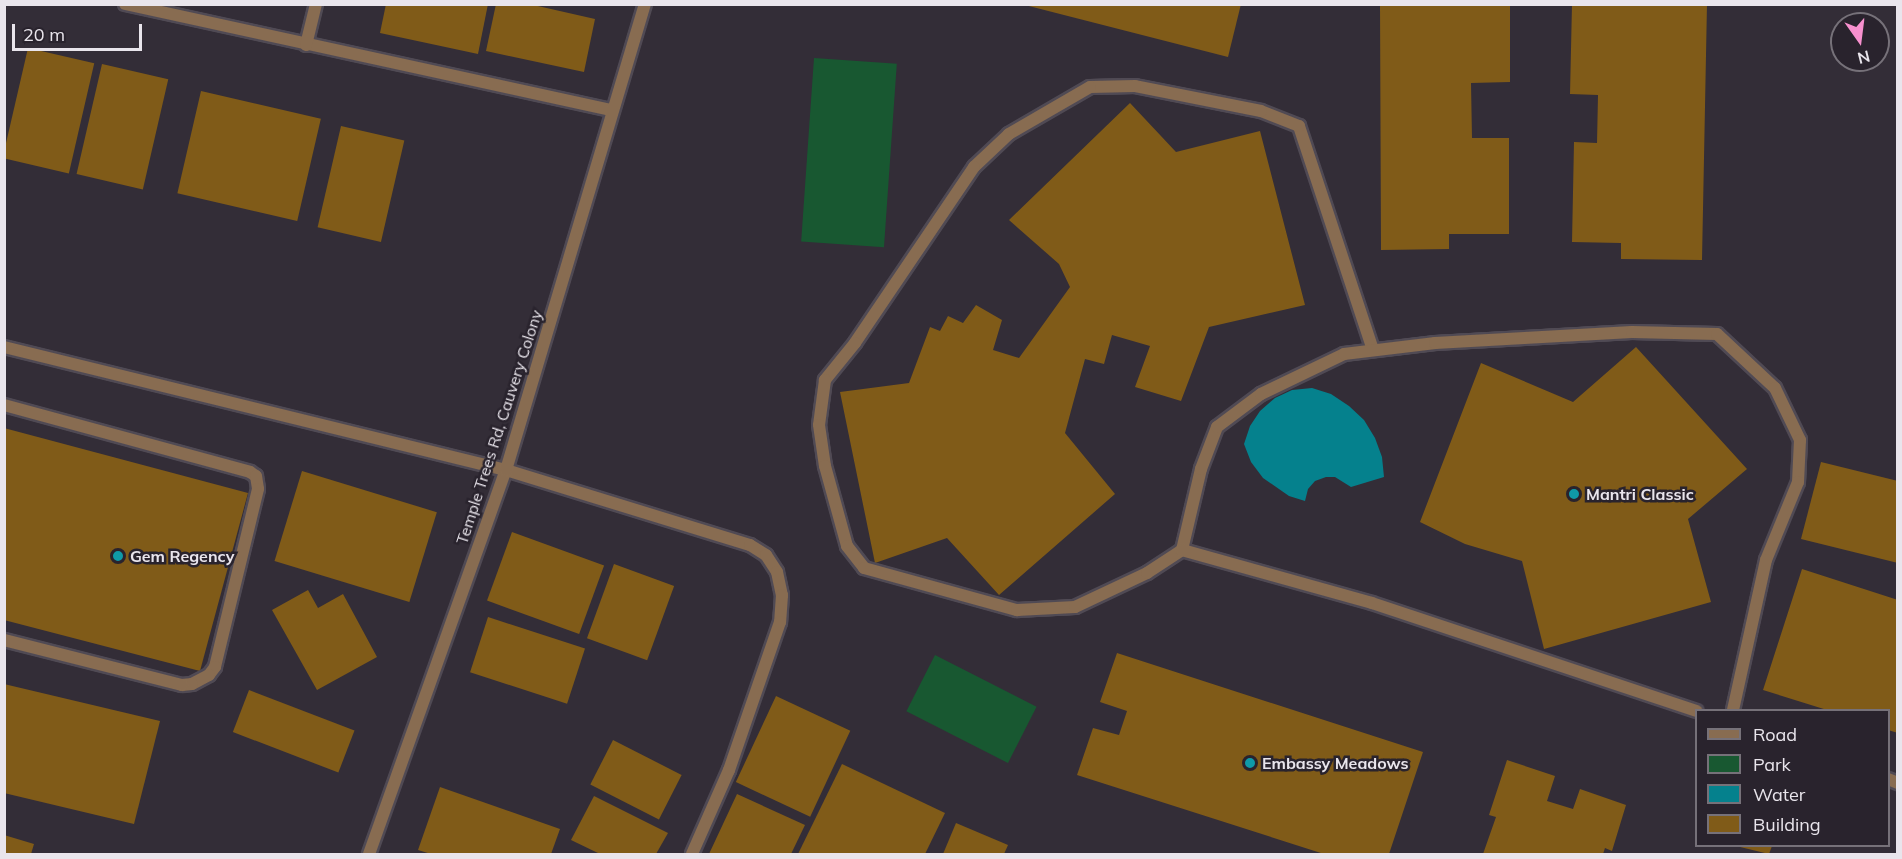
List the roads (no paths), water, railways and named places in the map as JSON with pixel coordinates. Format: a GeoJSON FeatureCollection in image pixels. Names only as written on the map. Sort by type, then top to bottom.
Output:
{"type":"FeatureCollection","features":[{"type":"Feature","properties":{"kind":"street"},"geometry":{"type":"LineString","coordinates":[[125,4],[614,110]]}},
{"type":"Feature","properties":{"kind":"street"},"geometry":{"type":"LineString","coordinates":[[306,45],[316,4]]}},
{"type":"Feature","properties":{"kind":"street","name":"Temple Trees Rd, Cauvery Colony"},"geometry":{"type":"LineString","coordinates":[[369,855],[506,470],[645,4]]}},
{"type":"Feature","properties":{"kind":"street"},"geometry":{"type":"LineString","coordinates":[[1373,350],[1299,126],[1262,111],[1135,86],[1090,87],[1010,134],[974,167],[855,343],[825,380],[819,425],[825,466],[847,546],[864,568],[1017,610],[1075,607],[1147,573],[1182,550],[1201,469],[1217,427],[1270,389],[1344,354],[1435,343],[1632,332],[1717,334],[1775,388],[1800,440],[1798,482],[1766,560],[1733,709]]}},
{"type":"Feature","properties":{"kind":"street"},"geometry":{"type":"LineString","coordinates":[[4,347],[506,470],[750,545],[766,555],[777,572],[782,595],[780,622],[729,770],[692,855]]}},
{"type":"Feature","properties":{"kind":"street"},"geometry":{"type":"LineString","coordinates":[[4,405],[250,472],[258,483],[215,668],[209,675],[192,684],[182,685],[4,640]]}},
{"type":"Feature","properties":{"kind":"street"},"geometry":{"type":"LineString","coordinates":[[1182,550],[1372,603],[1695,711]]}},
{"type":"Feature","properties":{"kind":"water"},"geometry":{"type":"Polygon","coordinates":[[[1312,388],[1331,394],[1364,420],[1375,438],[1382,457],[1384,477],[1351,487],[1335,477],[1326,477],[1315,481],[1308,489],[1305,501],[1289,496],[1263,478],[1251,462],[1244,444],[1250,426],[1260,411],[1275,398],[1292,390],[1312,388]]]}},
{"type":"Feature","properties":{"kind":"place","name":"Mantri Classic"},"geometry":{"type":"Point","coordinates":[1574,494]}},
{"type":"Feature","properties":{"kind":"place","name":"Gem Regency"},"geometry":{"type":"Point","coordinates":[118,556]}},
{"type":"Feature","properties":{"kind":"place","name":"Embassy Meadows"},"geometry":{"type":"Point","coordinates":[1250,763]}}]}
